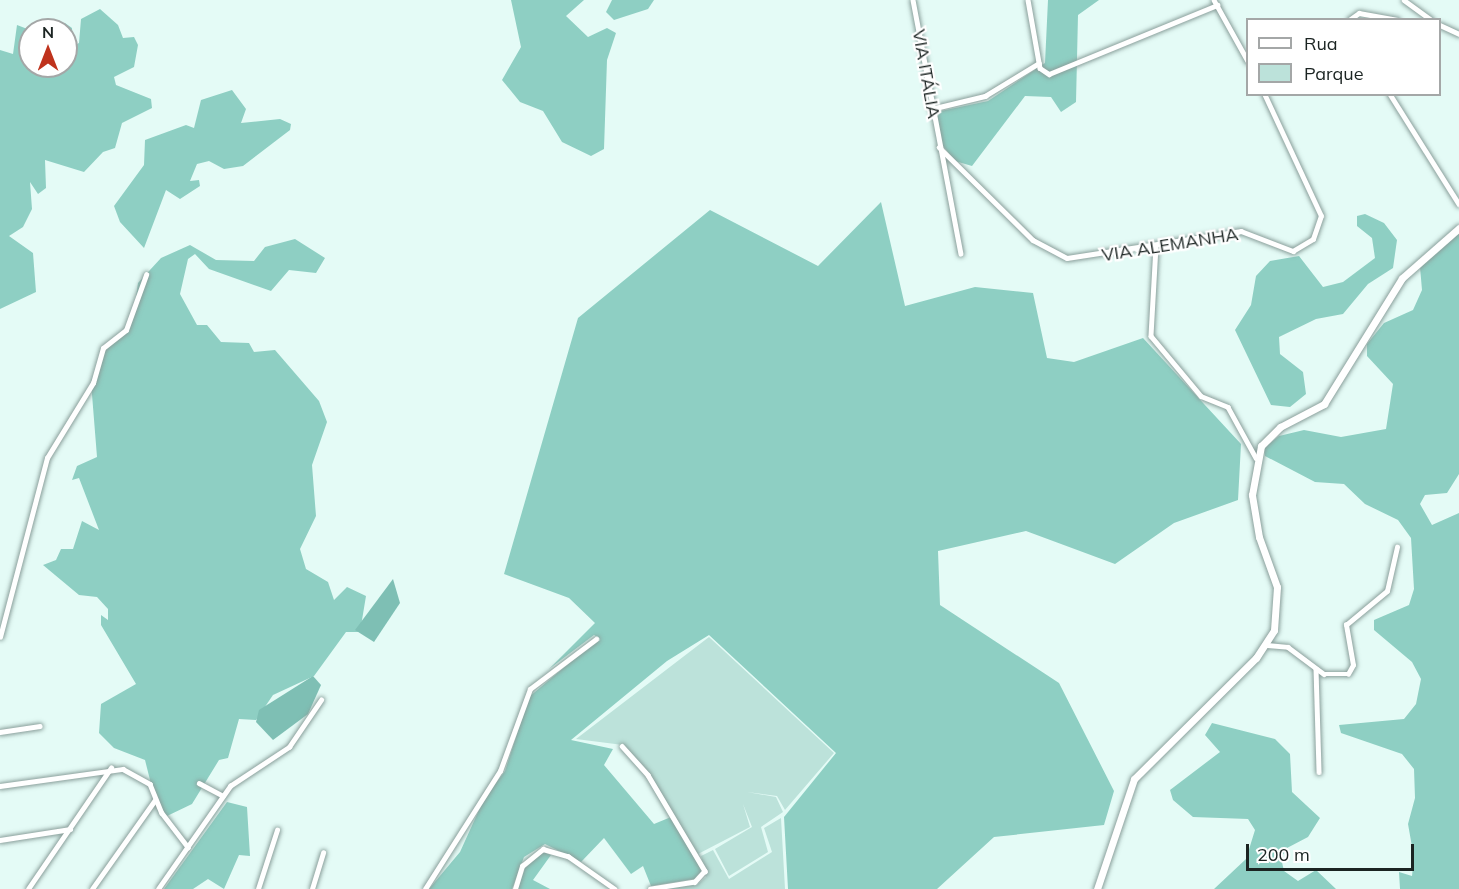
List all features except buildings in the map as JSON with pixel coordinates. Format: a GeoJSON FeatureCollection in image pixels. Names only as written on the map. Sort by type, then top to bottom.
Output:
{"type":"FeatureCollection","features":[{"type":"Feature","properties":{"kind":"main road"},"geometry":{"type":"LineString","coordinates":[[1097,889],[1134,779],[1267,645],[1279,598],[1254,516],[1256,458],[1271,434],[1332,396],[1402,278],[1459,228]]}},
{"type":"Feature","properties":{"kind":"street","name":"VIA ITÁLIA"},"geometry":{"type":"LineString","coordinates":[[913,0],[931,109],[961,254]]}},
{"type":"Feature","properties":{"kind":"street"},"geometry":{"type":"LineString","coordinates":[[1028,0],[1039,63],[1045,73],[1058,73],[1215,3],[1246,58]]}},
{"type":"Feature","properties":{"kind":"street"},"geometry":{"type":"LineString","coordinates":[[1404,0],[1429,18]]}},
{"type":"Feature","properties":{"kind":"street"},"geometry":{"type":"LineString","coordinates":[[1352,18],[1359,13],[1386,18]]}},
{"type":"Feature","properties":{"kind":"street"},"geometry":{"type":"LineString","coordinates":[[1441,25],[1459,34]]}},
{"type":"Feature","properties":{"kind":"street"},"geometry":{"type":"LineString","coordinates":[[931,109],[985,96],[1039,63]]}},
{"type":"Feature","properties":{"kind":"street","name":"VIA ALEMANHA"},"geometry":{"type":"LineString","coordinates":[[939,147],[1053,253],[1086,259],[1241,231],[1293,251],[1313,239],[1321,216],[1317,200],[1265,96]]}},
{"type":"Feature","properties":{"kind":"street"},"geometry":{"type":"LineString","coordinates":[[1391,96],[1459,204]]}},
{"type":"Feature","properties":{"kind":"street"},"geometry":{"type":"LineString","coordinates":[[1156,246],[1151,336],[1201,396],[1228,407],[1256,458]]}},
{"type":"Feature","properties":{"kind":"street"},"geometry":{"type":"LineString","coordinates":[[0,637],[47,458],[93,383],[103,348],[126,330],[146,275]]}},
{"type":"Feature","properties":{"kind":"street"},"geometry":{"type":"LineString","coordinates":[[1267,645],[1288,647],[1316,669],[1340,677],[1350,671],[1346,625],[1387,591],[1397,547]]}},
{"type":"Feature","properties":{"kind":"street"},"geometry":{"type":"LineString","coordinates":[[425,889],[500,771],[522,702],[556,665],[596,639]]}},
{"type":"Feature","properties":{"kind":"street"},"geometry":{"type":"LineString","coordinates":[[1316,669],[1319,772]]}},
{"type":"Feature","properties":{"kind":"street"},"geometry":{"type":"LineString","coordinates":[[158,889],[238,778],[289,747],[321,700]]}},
{"type":"Feature","properties":{"kind":"street"},"geometry":{"type":"LineString","coordinates":[[0,732],[40,726]]}},
{"type":"Feature","properties":{"kind":"street"},"geometry":{"type":"LineString","coordinates":[[622,746],[648,775],[705,871],[695,882],[651,889]]}},
{"type":"Feature","properties":{"kind":"street"},"geometry":{"type":"LineString","coordinates":[[0,786],[111,768],[144,779],[155,800],[188,847]]}},
{"type":"Feature","properties":{"kind":"street"},"geometry":{"type":"LineString","coordinates":[[28,889],[111,768]]}},
{"type":"Feature","properties":{"kind":"street"},"geometry":{"type":"LineString","coordinates":[[199,783],[223,796]]}},
{"type":"Feature","properties":{"kind":"street"},"geometry":{"type":"LineString","coordinates":[[92,889],[155,800]]}},
{"type":"Feature","properties":{"kind":"street"},"geometry":{"type":"LineString","coordinates":[[0,840],[70,829]]}},
{"type":"Feature","properties":{"kind":"street"},"geometry":{"type":"LineString","coordinates":[[258,889],[277,830]]}},
{"type":"Feature","properties":{"kind":"street"},"geometry":{"type":"LineString","coordinates":[[514,889],[522,866],[543,849],[568,856],[615,889]]}},
{"type":"Feature","properties":{"kind":"street"},"geometry":{"type":"LineString","coordinates":[[312,889],[323,853]]}},
{"type":"Feature","properties":{"kind":"green space"},"geometry":{"type":"Polygon","coordinates":[[[709,637],[834,753],[785,810],[777,796],[747,792],[776,797],[783,812],[761,827],[768,852],[729,876],[715,849],[752,827],[743,804],[750,827],[698,854],[648,772],[623,745],[576,739],[709,637]]]}},
{"type":"Feature","properties":{"kind":"green space"},"geometry":{"type":"Polygon","coordinates":[[[781,818],[785,889],[661,889],[697,885],[706,877],[701,856],[713,850],[729,879],[772,852],[764,828],[781,818]]]}},
{"type":"Feature","properties":{"kind":"shaded area"},"geometry":{"type":"Polygon","coordinates":[[[511,0],[584,0],[566,16],[588,37],[607,28],[616,33],[607,60],[604,149],[591,156],[562,142],[543,111],[520,102],[502,80],[521,47],[511,0]]]}},
{"type":"Feature","properties":{"kind":"shaded area"},"geometry":{"type":"Polygon","coordinates":[[[612,0],[654,0],[648,9],[614,20],[606,12],[612,0]]]}},
{"type":"Feature","properties":{"kind":"shaded area"},"geometry":{"type":"Polygon","coordinates":[[[1048,0],[1099,0],[1078,15],[1076,102],[1061,112],[1051,97],[1025,96],[972,166],[955,161],[936,137],[936,112],[988,101],[1045,63],[1048,0]]]}},
{"type":"Feature","properties":{"kind":"shaded area"},"geometry":{"type":"Polygon","coordinates":[[[100,9],[118,25],[123,38],[134,37],[138,45],[134,67],[114,77],[116,85],[151,99],[152,108],[122,123],[115,148],[103,152],[84,172],[45,160],[46,188],[38,194],[30,182],[32,209],[23,227],[9,236],[33,253],[36,292],[0,309],[0,50],[13,54],[17,25],[18,78],[78,78],[81,19],[100,9]]]}},
{"type":"Feature","properties":{"kind":"shaded area"},"geometry":{"type":"Polygon","coordinates":[[[232,90],[246,109],[241,123],[280,119],[291,124],[290,130],[243,166],[224,169],[209,161],[197,164],[190,181],[199,180],[200,186],[180,199],[166,190],[144,248],[120,222],[114,206],[144,165],[145,140],[186,125],[194,128],[201,100],[232,90]]]}},
{"type":"Feature","properties":{"kind":"shaded area"},"geometry":{"type":"Polygon","coordinates":[[[881,202],[905,306],[975,287],[1033,293],[1047,358],[1074,362],[1143,338],[1241,444],[1238,500],[1174,523],[1115,564],[1026,531],[938,551],[940,605],[1059,683],[1114,791],[1104,825],[994,837],[937,889],[788,889],[784,817],[836,753],[709,635],[667,661],[571,740],[613,749],[604,765],[654,824],[671,817],[702,871],[694,879],[651,886],[643,866],[631,874],[604,838],[581,862],[545,844],[524,857],[512,889],[429,889],[460,852],[484,799],[505,771],[529,697],[599,638],[594,635],[549,669],[595,623],[569,598],[504,574],[578,318],[710,210],[818,266],[881,202]]]}},
{"type":"Feature","properties":{"kind":"shaded area"},"geometry":{"type":"Polygon","coordinates":[[[1365,214],[1384,223],[1397,240],[1393,268],[1368,284],[1343,314],[1316,319],[1279,337],[1280,354],[1303,372],[1306,394],[1290,407],[1271,405],[1235,330],[1251,305],[1256,276],[1270,261],[1299,256],[1323,287],[1343,282],[1375,258],[1372,238],[1357,226],[1357,216],[1365,214]]]}},
{"type":"Feature","properties":{"kind":"shaded area"},"geometry":{"type":"Polygon","coordinates":[[[1459,226],[1459,474],[1447,493],[1425,495],[1420,504],[1432,525],[1459,513],[1459,889],[1400,889],[1399,872],[1412,876],[1414,858],[1408,824],[1415,798],[1414,769],[1402,754],[1341,733],[1339,725],[1404,719],[1416,704],[1421,679],[1412,662],[1374,630],[1374,620],[1409,605],[1414,589],[1411,538],[1398,520],[1365,504],[1344,484],[1315,482],[1265,456],[1264,448],[1279,436],[1304,430],[1341,437],[1386,429],[1393,384],[1367,356],[1367,344],[1384,323],[1413,310],[1422,290],[1420,267],[1459,226]]]}},
{"type":"Feature","properties":{"kind":"shaded area"},"geometry":{"type":"Polygon","coordinates":[[[295,239],[325,258],[316,273],[289,270],[271,291],[209,269],[195,254],[188,259],[180,294],[197,325],[207,325],[221,342],[249,343],[254,352],[275,350],[319,401],[327,422],[312,465],[316,516],[300,549],[306,569],[328,582],[334,600],[347,587],[366,596],[360,632],[346,632],[314,676],[273,695],[256,720],[239,719],[228,758],[219,760],[192,804],[167,816],[158,812],[145,760],[114,748],[99,733],[101,704],[136,684],[101,625],[101,615],[108,620],[108,609],[97,597],[79,595],[43,565],[56,560],[61,549],[73,549],[82,521],[99,530],[79,478],[72,480],[77,466],[97,457],[91,382],[103,347],[123,331],[134,311],[138,283],[161,258],[190,245],[216,260],[254,261],[265,247],[295,239]]]}},
{"type":"Feature","properties":{"kind":"shaded area"},"geometry":{"type":"Polygon","coordinates":[[[393,579],[400,603],[374,642],[355,630],[393,579]]]}},
{"type":"Feature","properties":{"kind":"shaded area"},"geometry":{"type":"Polygon","coordinates":[[[313,676],[321,685],[308,714],[273,740],[256,722],[259,710],[313,676]]]}},
{"type":"Feature","properties":{"kind":"shaded area"},"geometry":{"type":"Polygon","coordinates":[[[1212,723],[1275,739],[1290,754],[1292,792],[1320,818],[1308,837],[1287,848],[1281,858],[1284,871],[1298,881],[1316,870],[1336,889],[1214,889],[1246,859],[1255,830],[1248,819],[1193,817],[1173,800],[1170,790],[1220,752],[1205,735],[1212,723]]]}},
{"type":"Feature","properties":{"kind":"shaded area"},"geometry":{"type":"Polygon","coordinates":[[[227,802],[247,807],[250,856],[239,855],[224,889],[208,879],[193,889],[164,889],[227,802]]]}},
{"type":"Feature","properties":{"kind":"shaded area"},"geometry":{"type":"Polygon","coordinates":[[[543,852],[551,855],[533,880],[550,889],[518,889],[525,868],[543,852]]]}}]}
